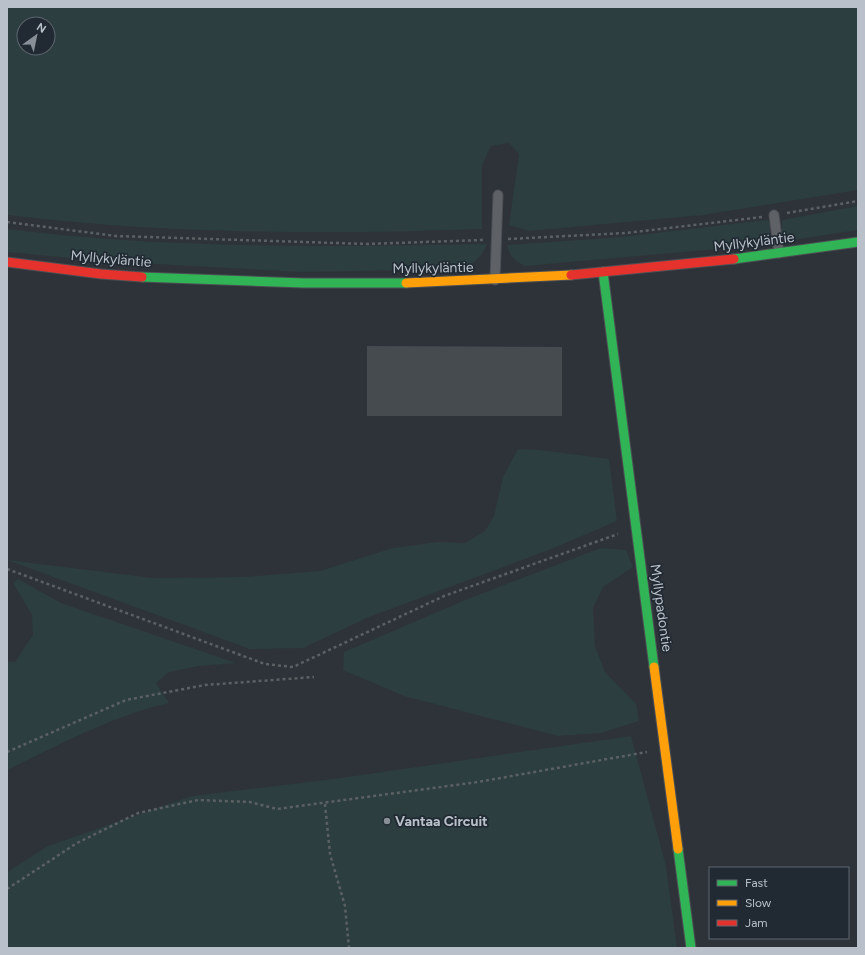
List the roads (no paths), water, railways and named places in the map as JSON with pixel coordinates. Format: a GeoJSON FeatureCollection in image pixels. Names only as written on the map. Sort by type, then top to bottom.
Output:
{"type":"FeatureCollection","features":[{"type":"Feature","properties":{"kind":"main road","name":"Myllykyläntie"},"geometry":{"type":"LineString","coordinates":[[7,262],[112,275],[331,284],[495,280],[603,272],[779,254],[858,242]]}},
{"type":"Feature","properties":{"kind":"main road","name":"Myllypadontie"},"geometry":{"type":"LineString","coordinates":[[603,272],[691,948]]}},
{"type":"Feature","properties":{"kind":"lane"},"geometry":{"type":"LineString","coordinates":[[495,280],[498,195]]}},
{"type":"Feature","properties":{"kind":"lane"},"geometry":{"type":"LineString","coordinates":[[774,215],[779,254]]}},
{"type":"Feature","properties":{"kind":"place","name":"Vantaa Circuit"},"geometry":{"type":"Point","coordinates":[387,821]}}]}
